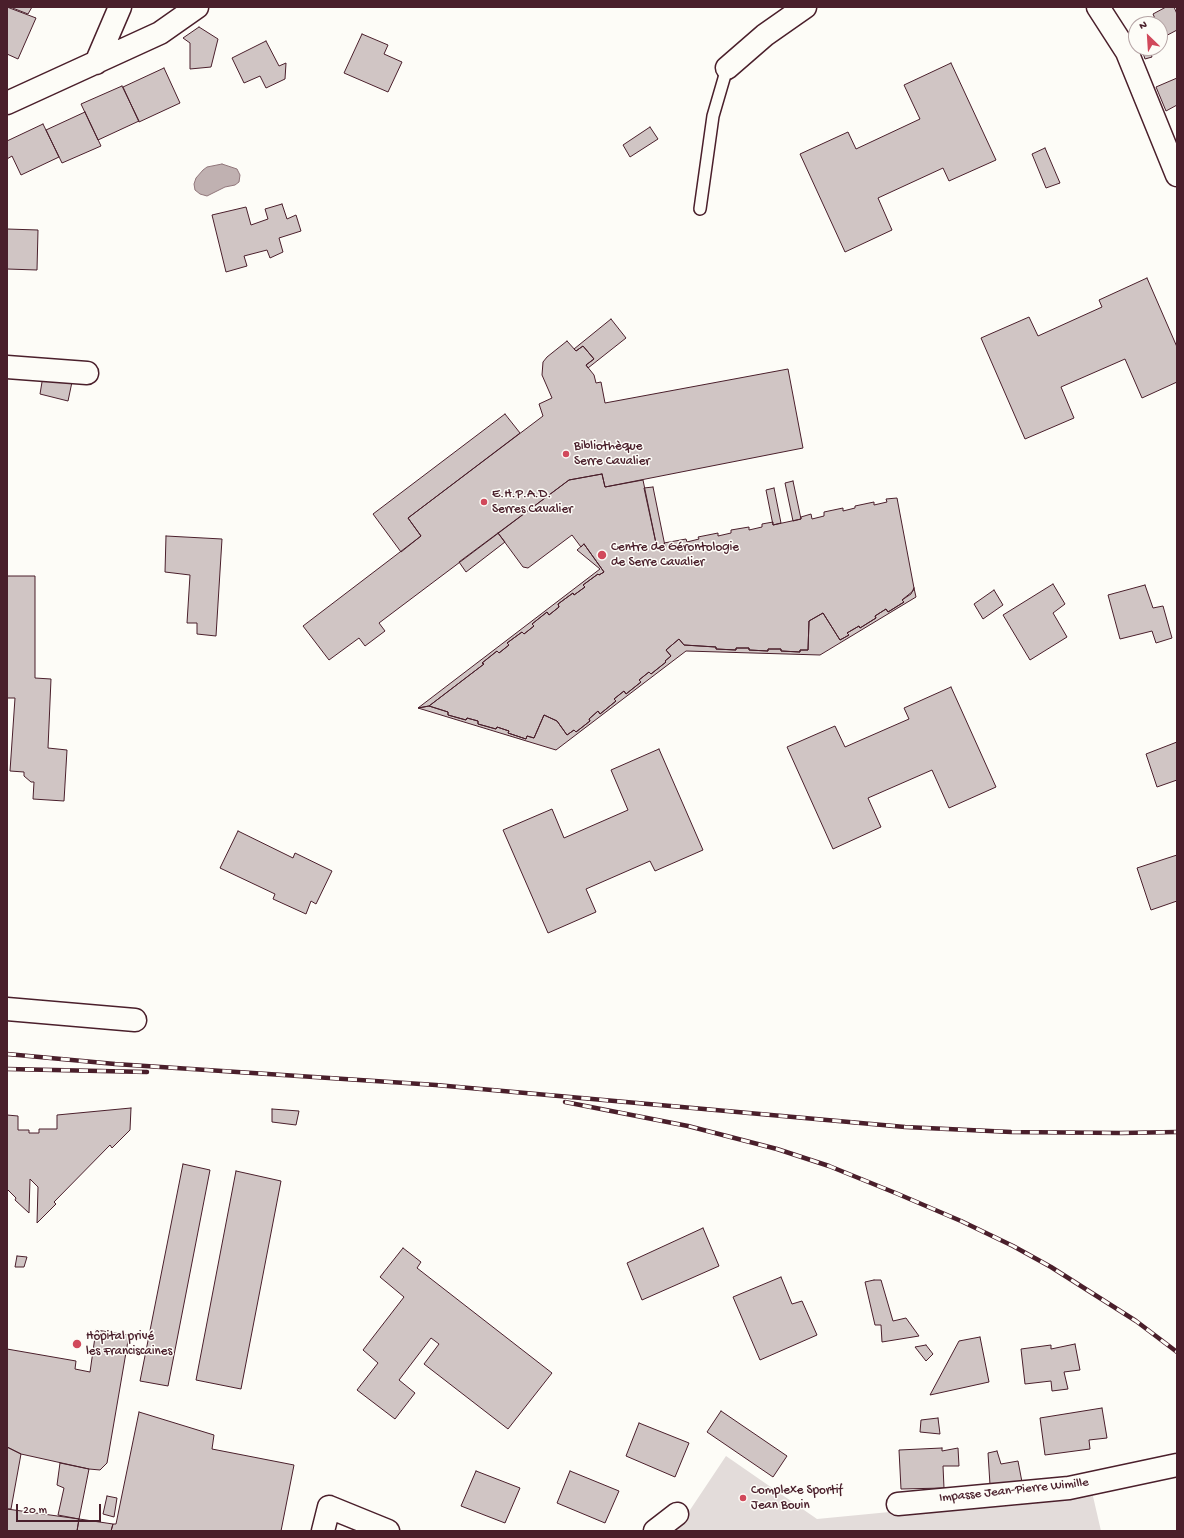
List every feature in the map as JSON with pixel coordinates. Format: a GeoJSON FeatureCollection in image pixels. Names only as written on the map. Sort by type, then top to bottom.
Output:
{"type":"FeatureCollection","features":[{"type":"Feature","properties":{"kind":"street"},"geometry":{"type":"LineString","coordinates":[[96,63],[120,7]]}},
{"type":"Feature","properties":{"kind":"street"},"geometry":{"type":"LineString","coordinates":[[7,103],[160,33],[197,7]]}},
{"type":"Feature","properties":{"kind":"street"},"geometry":{"type":"LineString","coordinates":[[727,68],[765,35],[806,7]]}},
{"type":"Feature","properties":{"kind":"street"},"geometry":{"type":"LineString","coordinates":[[1098,7],[1127,52],[1177,175]]}},
{"type":"Feature","properties":{"kind":"street"},"geometry":{"type":"LineString","coordinates":[[7,367],[87,373]]}},
{"type":"Feature","properties":{"kind":"street"},"geometry":{"type":"LineString","coordinates":[[7,1009],[136,1020]]}},
{"type":"Feature","properties":{"kind":"street","name":"Impasse Jean-Pierre Wimille"},"geometry":{"type":"LineString","coordinates":[[898,1504],[1069,1488],[1177,1465]]}},
{"type":"Feature","properties":{"kind":"street"},"geometry":{"type":"LineString","coordinates":[[323,1531],[329,1507],[388,1531]]}},
{"type":"Feature","properties":{"kind":"street"},"geometry":{"type":"LineString","coordinates":[[656,1531],[677,1514]]}},
{"type":"Feature","properties":{"kind":"lane"},"geometry":{"type":"LineString","coordinates":[[700,209],[713,116],[727,68]]}},
{"type":"Feature","properties":{"kind":"shaded area"},"geometry":{"type":"Polygon","coordinates":[[[222,164],[237,169],[240,175],[239,182],[207,196],[200,194],[195,190],[194,184],[196,178],[203,170],[207,167],[222,164]]]}},
{"type":"Feature","properties":{"kind":"shaded area","name":"Complexe Sportif Jean Bouin"},"geometry":{"type":"Polygon","coordinates":[[[726,1456],[817,1519],[962,1505],[963,1508],[1014,1506],[1092,1492],[1101,1531],[676,1531],[726,1456]]]}},
{"type":"Feature","properties":{"kind":"building"},"geometry":{"type":"Polygon","coordinates":[[[7,7],[36,18],[18,59],[7,54],[7,7]]]}},
{"type":"Feature","properties":{"kind":"building"},"geometry":{"type":"Polygon","coordinates":[[[10,7],[32,7],[28,14],[10,7]]]}},
{"type":"Feature","properties":{"kind":"building"},"geometry":{"type":"Polygon","coordinates":[[[1166,7],[1174,7],[1177,14],[1177,30],[1168,35],[1168,16],[1154,16],[1153,14],[1166,7]]]}},
{"type":"Feature","properties":{"kind":"building"},"geometry":{"type":"Polygon","coordinates":[[[199,27],[218,39],[211,67],[190,69],[190,43],[183,38],[199,27]]]}},
{"type":"Feature","properties":{"kind":"building"},"geometry":{"type":"Polygon","coordinates":[[[362,34],[388,45],[384,54],[402,62],[388,92],[344,73],[362,34]]]}},
{"type":"Feature","properties":{"kind":"building"},"geometry":{"type":"Polygon","coordinates":[[[266,41],[279,66],[286,63],[285,79],[266,88],[260,76],[244,83],[232,58],[266,41]]]}},
{"type":"Feature","properties":{"kind":"building"},"geometry":{"type":"Polygon","coordinates":[[[1144,56],[1152,56],[1152,57],[1145,59],[1144,56]]]}},
{"type":"Feature","properties":{"kind":"building"},"geometry":{"type":"Polygon","coordinates":[[[951,63],[996,160],[949,181],[943,168],[878,198],[892,230],[845,252],[800,154],[848,132],[856,149],[920,119],[904,85],[951,63]]]}},
{"type":"Feature","properties":{"kind":"building"},"geometry":{"type":"Polygon","coordinates":[[[164,68],[180,103],[139,122],[123,87],[164,68]]]}},
{"type":"Feature","properties":{"kind":"building"},"geometry":{"type":"Polygon","coordinates":[[[1177,78],[1177,105],[1166,111],[1156,87],[1177,78]]]}},
{"type":"Feature","properties":{"kind":"building"},"geometry":{"type":"Polygon","coordinates":[[[122,86],[139,121],[98,140],[81,104],[122,86]]]}},
{"type":"Feature","properties":{"kind":"building"},"geometry":{"type":"Polygon","coordinates":[[[85,112],[101,146],[62,163],[46,130],[85,112]]]}},
{"type":"Feature","properties":{"kind":"building"},"geometry":{"type":"Polygon","coordinates":[[[43,124],[59,157],[21,175],[12,156],[7,159],[7,141],[43,124]]]}},
{"type":"Feature","properties":{"kind":"building"},"geometry":{"type":"Polygon","coordinates":[[[650,127],[658,139],[630,157],[623,145],[650,127]]]}},
{"type":"Feature","properties":{"kind":"building"},"geometry":{"type":"Polygon","coordinates":[[[1045,148],[1060,183],[1046,188],[1032,154],[1045,148]]]}},
{"type":"Feature","properties":{"kind":"building"},"geometry":{"type":"Polygon","coordinates":[[[282,204],[287,219],[296,215],[301,231],[279,238],[283,252],[270,258],[267,250],[244,256],[247,266],[226,272],[212,215],[246,207],[251,225],[268,219],[265,209],[282,204]]]}},
{"type":"Feature","properties":{"kind":"building"},"geometry":{"type":"Polygon","coordinates":[[[7,229],[38,230],[37,270],[7,269],[7,229]]]}},
{"type":"Feature","properties":{"kind":"building"},"geometry":{"type":"Polygon","coordinates":[[[1147,278],[1177,347],[1177,382],[1142,398],[1125,359],[1061,387],[1074,418],[1025,439],[981,338],[1029,317],[1038,336],[1102,307],[1099,300],[1147,278]]]}},
{"type":"Feature","properties":{"kind":"building"},"geometry":{"type":"Polygon","coordinates":[[[611,319],[626,338],[588,368],[586,365],[594,359],[583,346],[576,351],[574,349],[611,319]]]}},
{"type":"Feature","properties":{"kind":"building","name":"E.H.P.A.D. Serres Cavalier"},"geometry":{"type":"Polygon","coordinates":[[[567,341],[576,351],[583,346],[594,359],[586,365],[594,375],[596,383],[601,382],[605,403],[788,369],[803,448],[605,487],[602,474],[569,480],[379,623],[385,631],[365,646],[359,638],[329,660],[303,626],[421,536],[408,518],[543,416],[539,404],[552,398],[542,375],[543,362],[567,341]]]}},
{"type":"Feature","properties":{"kind":"building"},"geometry":{"type":"Polygon","coordinates":[[[43,376],[72,382],[68,401],[40,394],[43,376]]]}},
{"type":"Feature","properties":{"kind":"building"},"geometry":{"type":"Polygon","coordinates":[[[505,414],[520,433],[408,518],[421,536],[401,552],[373,514],[505,414]]]}},
{"type":"Feature","properties":{"kind":"building"},"geometry":{"type":"Polygon","coordinates":[[[602,474],[605,487],[643,480],[657,548],[665,546],[664,543],[686,539],[687,542],[699,539],[698,537],[718,533],[718,536],[731,533],[731,530],[749,527],[749,530],[762,527],[762,524],[773,522],[773,525],[801,519],[801,517],[811,514],[812,519],[824,516],[824,512],[843,508],[843,511],[855,508],[855,506],[874,502],[874,505],[887,502],[886,499],[897,498],[914,588],[913,591],[902,600],[904,602],[888,612],[886,609],[875,616],[876,618],[860,628],[859,626],[847,633],[849,635],[840,640],[823,613],[809,621],[808,650],[800,650],[800,652],[781,651],[781,649],[768,649],[768,651],[749,650],[749,648],[736,648],[736,650],[716,649],[716,647],[684,645],[679,639],[666,650],[671,656],[665,661],[666,662],[651,674],[649,672],[639,680],[641,682],[626,694],[624,691],[614,699],[616,701],[600,714],[598,711],[589,719],[590,721],[576,732],[574,730],[567,735],[557,721],[544,715],[534,738],[527,736],[526,739],[508,733],[509,731],[497,727],[496,729],[478,724],[478,721],[467,718],[466,720],[448,715],[448,712],[429,706],[484,664],[482,663],[497,651],[499,653],[509,645],[507,643],[522,632],[524,634],[534,626],[532,624],[547,612],[549,615],[559,607],[558,604],[573,593],[574,595],[585,587],[583,585],[598,574],[599,575],[604,572],[584,544],[581,547],[572,535],[528,568],[523,567],[498,533],[569,480],[602,474]]]}},
{"type":"Feature","properties":{"kind":"building"},"geometry":{"type":"Polygon","coordinates":[[[793,481],[801,519],[793,521],[785,483],[793,481]]]}},
{"type":"Feature","properties":{"kind":"building"},"geometry":{"type":"Polygon","coordinates":[[[653,487],[665,546],[657,548],[644,488],[653,487]]]}},
{"type":"Feature","properties":{"kind":"building"},"geometry":{"type":"Polygon","coordinates":[[[774,488],[781,523],[773,525],[766,490],[774,488]]]}},
{"type":"Feature","properties":{"kind":"building"},"geometry":{"type":"Polygon","coordinates":[[[498,533],[505,542],[466,572],[459,562],[498,533]]]}},
{"type":"Feature","properties":{"kind":"building"},"geometry":{"type":"Polygon","coordinates":[[[166,536],[222,539],[216,636],[197,634],[197,623],[187,623],[190,575],[165,572],[166,536]]]}},
{"type":"Feature","properties":{"kind":"building"},"geometry":{"type":"Polygon","coordinates":[[[584,544],[604,572],[599,575],[598,574],[583,585],[585,587],[574,595],[573,593],[558,604],[559,607],[549,615],[547,612],[532,624],[534,626],[524,634],[522,632],[507,643],[509,645],[499,653],[497,651],[482,663],[484,664],[429,706],[418,708],[600,569],[577,550],[584,544]]]}},
{"type":"Feature","properties":{"kind":"building"},"geometry":{"type":"Polygon","coordinates":[[[7,576],[35,576],[35,678],[51,679],[48,748],[67,750],[64,801],[33,799],[34,782],[31,782],[24,776],[24,772],[10,771],[15,698],[7,698],[7,576]]]}},
{"type":"Feature","properties":{"kind":"building"},"geometry":{"type":"Polygon","coordinates":[[[1053,584],[1065,604],[1053,613],[1067,637],[1030,660],[1003,615],[1053,584]]]}},
{"type":"Feature","properties":{"kind":"building"},"geometry":{"type":"Polygon","coordinates":[[[1145,585],[1153,608],[1163,606],[1172,638],[1156,643],[1152,631],[1120,639],[1108,595],[1145,585]]]}},
{"type":"Feature","properties":{"kind":"building"},"geometry":{"type":"Polygon","coordinates":[[[914,588],[916,597],[820,655],[686,651],[556,750],[418,708],[429,706],[448,712],[448,715],[466,720],[467,718],[478,721],[478,724],[496,729],[497,727],[509,731],[508,733],[526,739],[527,736],[534,738],[544,715],[557,721],[567,735],[574,730],[576,732],[590,721],[589,719],[598,711],[600,714],[616,701],[614,699],[624,691],[626,694],[641,682],[639,680],[649,672],[651,674],[666,662],[665,661],[671,656],[666,650],[679,639],[684,645],[716,647],[716,649],[736,650],[736,648],[749,648],[749,650],[768,651],[768,649],[781,649],[781,651],[800,652],[800,650],[808,650],[809,621],[823,613],[840,640],[849,635],[847,633],[859,626],[860,628],[876,618],[875,616],[886,609],[888,612],[904,602],[902,600],[911,594],[914,588]]]}},
{"type":"Feature","properties":{"kind":"building"},"geometry":{"type":"Polygon","coordinates":[[[994,590],[1003,605],[983,619],[974,604],[994,590]]]}},
{"type":"Feature","properties":{"kind":"building"},"geometry":{"type":"Polygon","coordinates":[[[951,687],[996,787],[949,808],[932,770],[868,798],[881,827],[833,849],[787,747],[835,726],[845,747],[909,719],[904,708],[951,687]]]}},
{"type":"Feature","properties":{"kind":"building"},"geometry":{"type":"Polygon","coordinates":[[[1177,742],[1177,780],[1157,787],[1146,754],[1177,742]]]}},
{"type":"Feature","properties":{"kind":"building"},"geometry":{"type":"Polygon","coordinates":[[[659,749],[703,850],[655,871],[650,861],[586,889],[596,912],[548,933],[503,830],[552,809],[564,838],[628,810],[611,770],[659,749]]]}},
{"type":"Feature","properties":{"kind":"building"},"geometry":{"type":"Polygon","coordinates":[[[238,831],[293,858],[295,853],[332,871],[316,904],[311,901],[306,914],[273,899],[275,894],[220,868],[238,831]]]}},
{"type":"Feature","properties":{"kind":"building"},"geometry":{"type":"Polygon","coordinates":[[[1177,855],[1177,901],[1151,910],[1137,868],[1177,855]]]}},
{"type":"Feature","properties":{"kind":"building"},"geometry":{"type":"Polygon","coordinates":[[[131,1108],[130,1130],[112,1148],[110,1145],[54,1202],[56,1204],[37,1223],[38,1187],[30,1179],[29,1213],[15,1200],[16,1198],[7,1189],[7,1115],[18,1116],[18,1130],[29,1130],[29,1133],[39,1133],[39,1129],[57,1129],[57,1115],[131,1108]]]}},
{"type":"Feature","properties":{"kind":"building"},"geometry":{"type":"Polygon","coordinates":[[[272,1109],[299,1111],[296,1125],[272,1122],[272,1109]]]}},
{"type":"Feature","properties":{"kind":"building"},"geometry":{"type":"Polygon","coordinates":[[[183,1164],[210,1170],[168,1386],[140,1381],[183,1164]]]}},
{"type":"Feature","properties":{"kind":"building"},"geometry":{"type":"Polygon","coordinates":[[[236,1171],[281,1181],[241,1389],[196,1380],[236,1171]]]}},
{"type":"Feature","properties":{"kind":"building"},"geometry":{"type":"Polygon","coordinates":[[[703,1228],[719,1266],[642,1300],[627,1263],[703,1228]]]}},
{"type":"Feature","properties":{"kind":"building"},"geometry":{"type":"Polygon","coordinates":[[[403,1248],[421,1262],[417,1268],[552,1373],[508,1429],[424,1364],[439,1344],[431,1338],[399,1380],[415,1393],[395,1419],[357,1390],[378,1363],[363,1350],[404,1297],[380,1277],[403,1248]]]}},
{"type":"Feature","properties":{"kind":"building"},"geometry":{"type":"Polygon","coordinates":[[[17,1256],[27,1257],[24,1267],[15,1267],[17,1256]]]}},
{"type":"Feature","properties":{"kind":"building"},"geometry":{"type":"Polygon","coordinates":[[[781,1277],[792,1304],[802,1301],[817,1335],[760,1360],[733,1297],[781,1277]]]}},
{"type":"Feature","properties":{"kind":"building"},"geometry":{"type":"Polygon","coordinates":[[[881,1280],[893,1321],[906,1318],[919,1336],[882,1342],[881,1325],[875,1325],[865,1282],[881,1280]]]}},
{"type":"Feature","properties":{"kind":"building"},"geometry":{"type":"Polygon","coordinates":[[[96,1330],[129,1335],[107,1463],[100,1470],[89,1469],[21,1454],[7,1447],[7,1349],[76,1361],[75,1369],[90,1372],[96,1330]]]}},
{"type":"Feature","properties":{"kind":"building"},"geometry":{"type":"Polygon","coordinates":[[[980,1337],[989,1382],[930,1395],[959,1341],[980,1337]]]}},
{"type":"Feature","properties":{"kind":"building"},"geometry":{"type":"Polygon","coordinates":[[[1075,1344],[1080,1370],[1064,1372],[1068,1389],[1052,1391],[1051,1381],[1025,1384],[1021,1349],[1051,1345],[1051,1349],[1075,1344]]]}},
{"type":"Feature","properties":{"kind":"building"},"geometry":{"type":"Polygon","coordinates":[[[926,1345],[933,1354],[926,1361],[915,1347],[926,1345]]]}},
{"type":"Feature","properties":{"kind":"building"},"geometry":{"type":"Polygon","coordinates":[[[1102,1408],[1107,1438],[1089,1440],[1090,1449],[1045,1455],[1040,1418],[1102,1408]]]}},
{"type":"Feature","properties":{"kind":"building"},"geometry":{"type":"Polygon","coordinates":[[[721,1411],[787,1456],[773,1477],[707,1432],[721,1411]]]}},
{"type":"Feature","properties":{"kind":"building"},"geometry":{"type":"Polygon","coordinates":[[[139,1412],[214,1435],[212,1449],[294,1465],[281,1531],[111,1531],[113,1524],[116,1524],[139,1412]]]}},
{"type":"Feature","properties":{"kind":"building"},"geometry":{"type":"Polygon","coordinates":[[[938,1418],[940,1434],[920,1432],[921,1420],[938,1418]]]}},
{"type":"Feature","properties":{"kind":"building"},"geometry":{"type":"Polygon","coordinates":[[[639,1423],[689,1443],[675,1477],[626,1456],[639,1423]]]}},
{"type":"Feature","properties":{"kind":"building"},"geometry":{"type":"Polygon","coordinates":[[[7,1447],[21,1454],[11,1509],[7,1509],[7,1447]]]}},
{"type":"Feature","properties":{"kind":"building"},"geometry":{"type":"Polygon","coordinates":[[[942,1448],[942,1451],[958,1448],[959,1466],[943,1466],[944,1488],[901,1489],[899,1450],[942,1448]]]}},
{"type":"Feature","properties":{"kind":"building"},"geometry":{"type":"Polygon","coordinates":[[[997,1451],[1001,1464],[1018,1461],[1022,1482],[990,1485],[988,1453],[997,1451]]]}},
{"type":"Feature","properties":{"kind":"building"},"geometry":{"type":"Polygon","coordinates":[[[60,1463],[89,1469],[79,1519],[58,1515],[64,1488],[57,1485],[60,1463]]]}},
{"type":"Feature","properties":{"kind":"building"},"geometry":{"type":"Polygon","coordinates":[[[476,1471],[520,1488],[505,1523],[461,1506],[476,1471]]]}},
{"type":"Feature","properties":{"kind":"building"},"geometry":{"type":"Polygon","coordinates":[[[570,1471],[619,1491],[605,1523],[557,1503],[570,1471]]]}},
{"type":"Feature","properties":{"kind":"building"},"geometry":{"type":"Polygon","coordinates":[[[107,1496],[117,1498],[114,1517],[103,1514],[107,1496]]]}},
{"type":"Feature","properties":{"kind":"building"},"geometry":{"type":"Polygon","coordinates":[[[7,1509],[79,1519],[77,1531],[7,1531],[7,1509]]]}},
{"type":"Feature","properties":{"kind":"building"},"geometry":{"type":"Polygon","coordinates":[[[79,1519],[113,1524],[111,1531],[77,1531],[79,1519]]]}},
{"type":"Feature","properties":{"kind":"railway"},"geometry":{"type":"LineString","coordinates":[[7,1054],[115,1064],[436,1085],[905,1127],[1011,1132],[1177,1132]]}},
{"type":"Feature","properties":{"kind":"railway"},"geometry":{"type":"LineString","coordinates":[[7,1069],[147,1072]]}},
{"type":"Feature","properties":{"kind":"railway"},"geometry":{"type":"LineString","coordinates":[[565,1102],[688,1126],[777,1149],[829,1166],[898,1194],[961,1221],[1013,1246],[1051,1267],[1136,1321],[1177,1352]]}},
{"type":"Feature","properties":{"kind":"place","name":"Bibliothèque Serre Cavalier"},"geometry":{"type":"Point","coordinates":[566,454]}},
{"type":"Feature","properties":{"kind":"place","name":"E.H.P.A.D. Serres Cavalier"},"geometry":{"type":"Point","coordinates":[484,502]}},
{"type":"Feature","properties":{"kind":"place","name":"Centre de Gérontologie de Serre Cavalier"},"geometry":{"type":"Point","coordinates":[602,555]}},
{"type":"Feature","properties":{"kind":"place","name":"Hôpital privé les Franciscaines"},"geometry":{"type":"Point","coordinates":[77,1344]}},
{"type":"Feature","properties":{"kind":"place","name":"Complexe Sportif Jean Bouin"},"geometry":{"type":"Point","coordinates":[743,1498]}}]}
